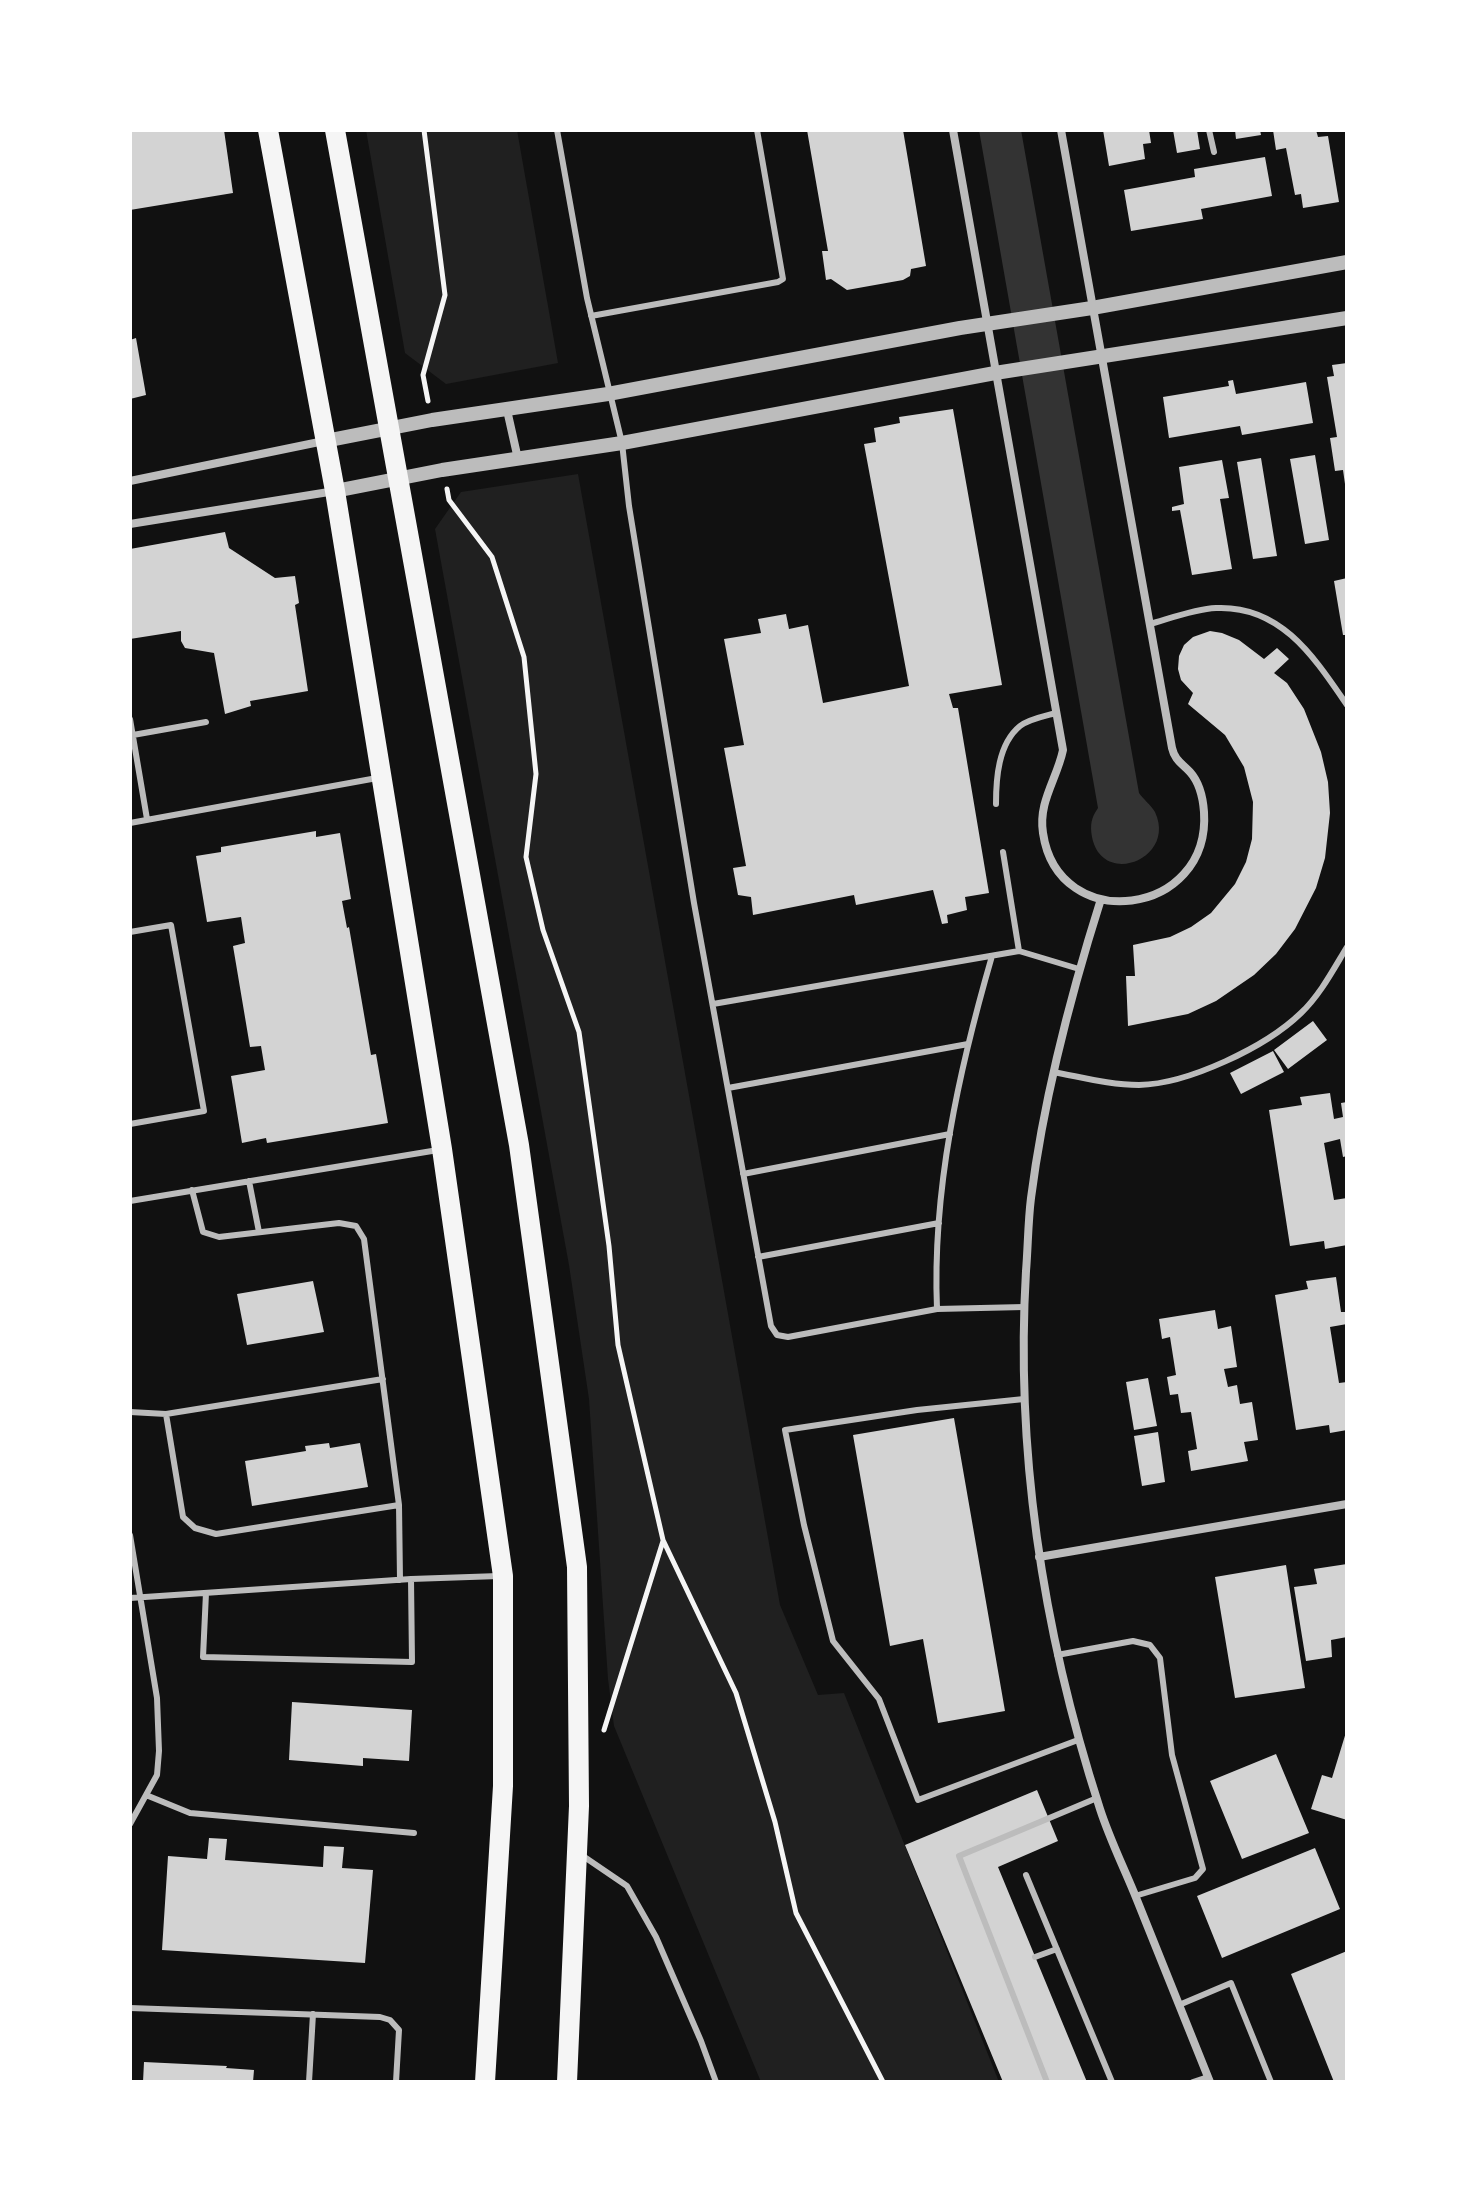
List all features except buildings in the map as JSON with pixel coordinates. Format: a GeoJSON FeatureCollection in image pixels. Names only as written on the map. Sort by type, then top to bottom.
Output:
{"type":"FeatureCollection","features":[{"type":"Feature","properties":{"kind":"main road"},"geometry":{"type":"LineString","coordinates":[[268,130],[335,491],[442,1149],[503,1576],[503,1786],[485,2082]]}},
{"type":"Feature","properties":{"kind":"main road"},"geometry":{"type":"LineString","coordinates":[[335,130],[519,1145],[577,1567],[577,1853],[567,2082]]}},
{"type":"Feature","properties":{"kind":"street"},"geometry":{"type":"LineString","coordinates":[[953,130],[1063,750],[1046,794],[1042,813],[1043,833],[1057,869],[1071,883],[1101,899],[1125,902],[1162,892],[1191,865],[1203,829],[1202,795],[1192,773],[1175,759],[1172,748],[1061,130]]}},
{"type":"Feature","properties":{"kind":"street"},"geometry":{"type":"LineString","coordinates":[[130,481],[432,420],[608,394],[987,323],[1092,308],[1347,262]]}},
{"type":"Feature","properties":{"kind":"street"},"geometry":{"type":"LineString","coordinates":[[130,524],[622,443],[995,373],[1347,318]]}},
{"type":"Feature","properties":{"kind":"street"},"geometry":{"type":"LineString","coordinates":[[507,410],[518,459]]}},
{"type":"Feature","properties":{"kind":"street"},"geometry":{"type":"LineString","coordinates":[[1101,899],[1079,969],[1053,1072],[1031,1200],[1024,1307],[1024,1399],[1030,1495],[1057,1655],[1078,1740],[1097,1798],[1209,2080]]}},
{"type":"Feature","properties":{"kind":"street"},"geometry":{"type":"LineString","coordinates":[[1039,1557],[1347,1504]]}},
{"type":"Feature","properties":{"kind":"lane"},"geometry":{"type":"LineString","coordinates":[[557,130],[591,316],[622,443],[631,522],[771,1326],[777,1335],[788,1337],[937,1309],[1024,1307]]}},
{"type":"Feature","properties":{"kind":"lane"},"geometry":{"type":"LineString","coordinates":[[591,316],[783,279],[757,130]]}},
{"type":"Feature","properties":{"kind":"lane"},"geometry":{"type":"LineString","coordinates":[[1209,130],[1214,152]]}},
{"type":"Feature","properties":{"kind":"lane"},"geometry":{"type":"LineString","coordinates":[[1150,624],[1214,608],[1251,610],[1275,622],[1298,640],[1347,705]]}},
{"type":"Feature","properties":{"kind":"lane"},"geometry":{"type":"LineString","coordinates":[[996,804],[998,769],[1014,732],[1022,725],[1056,713]]}},
{"type":"Feature","properties":{"kind":"lane"},"geometry":{"type":"LineString","coordinates":[[130,719],[147,819]]}},
{"type":"Feature","properties":{"kind":"lane"},"geometry":{"type":"LineString","coordinates":[[133,735],[206,722]]}},
{"type":"Feature","properties":{"kind":"lane"},"geometry":{"type":"LineString","coordinates":[[130,823],[380,778]]}},
{"type":"Feature","properties":{"kind":"lane"},"geometry":{"type":"LineString","coordinates":[[1003,852],[1019,951]]}},
{"type":"Feature","properties":{"kind":"lane"},"geometry":{"type":"LineString","coordinates":[[130,932],[171,925],[204,1111],[130,1124]]}},
{"type":"Feature","properties":{"kind":"lane"},"geometry":{"type":"LineString","coordinates":[[1053,1072],[1118,1084],[1160,1083],[1189,1075],[1250,1050],[1301,1013],[1322,988],[1347,947]]}},
{"type":"Feature","properties":{"kind":"lane"},"geometry":{"type":"LineString","coordinates":[[713,1004],[1019,951],[1079,969]]}},
{"type":"Feature","properties":{"kind":"lane"},"geometry":{"type":"LineString","coordinates":[[937,1309],[935,1256],[950,1134],[968,1044],[992,956]]}},
{"type":"Feature","properties":{"kind":"lane"},"geometry":{"type":"LineString","coordinates":[[728,1088],[968,1044]]}},
{"type":"Feature","properties":{"kind":"lane"},"geometry":{"type":"LineString","coordinates":[[743,1174],[950,1134]]}},
{"type":"Feature","properties":{"kind":"lane"},"geometry":{"type":"LineString","coordinates":[[130,1201],[442,1149]]}},
{"type":"Feature","properties":{"kind":"lane"},"geometry":{"type":"LineString","coordinates":[[249,1181],[259,1232]]}},
{"type":"Feature","properties":{"kind":"lane"},"geometry":{"type":"LineString","coordinates":[[192,1190],[203,1232],[219,1237],[339,1223],[356,1226],[364,1239],[399,1505],[400,1580]]}},
{"type":"Feature","properties":{"kind":"lane"},"geometry":{"type":"LineString","coordinates":[[758,1257],[939,1223]]}},
{"type":"Feature","properties":{"kind":"lane"},"geometry":{"type":"LineString","coordinates":[[130,1412],[166,1414],[383,1379]]}},
{"type":"Feature","properties":{"kind":"lane"},"geometry":{"type":"LineString","coordinates":[[1024,1399],[917,1410],[785,1430],[804,1525],[833,1641],[879,1699],[918,1800],[1078,1740]]}},
{"type":"Feature","properties":{"kind":"lane"},"geometry":{"type":"LineString","coordinates":[[166,1414],[183,1517],[195,1528],[216,1534],[399,1505]]}},
{"type":"Feature","properties":{"kind":"lane"},"geometry":{"type":"LineString","coordinates":[[130,1535],[157,1698],[159,1751],[157,1775],[130,1824]]}},
{"type":"Feature","properties":{"kind":"lane"},"geometry":{"type":"LineString","coordinates":[[130,1598],[411,1579],[503,1576]]}},
{"type":"Feature","properties":{"kind":"lane"},"geometry":{"type":"LineString","coordinates":[[206,1593],[203,1657],[412,1662],[411,1579]]}},
{"type":"Feature","properties":{"kind":"lane"},"geometry":{"type":"LineString","coordinates":[[1057,1655],[1133,1641],[1150,1645],[1160,1658],[1172,1755],[1203,1869],[1195,1878],[1135,1896]]}},
{"type":"Feature","properties":{"kind":"lane"},"geometry":{"type":"LineString","coordinates":[[146,1795],[190,1813],[414,1833]]}},
{"type":"Feature","properties":{"kind":"lane"},"geometry":{"type":"LineString","coordinates":[[1047,2082],[959,1856],[1097,1798]]}},
{"type":"Feature","properties":{"kind":"lane"},"geometry":{"type":"LineString","coordinates":[[577,1853],[627,1886],[656,1937],[716,2082]]}},
{"type":"Feature","properties":{"kind":"lane"},"geometry":{"type":"LineString","coordinates":[[1026,1875],[1112,2082]]}},
{"type":"Feature","properties":{"kind":"lane"},"geometry":{"type":"LineString","coordinates":[[1035,1957],[1057,1949]]}},
{"type":"Feature","properties":{"kind":"lane"},"geometry":{"type":"LineString","coordinates":[[1179,2005],[1231,1983],[1271,2082]]}},
{"type":"Feature","properties":{"kind":"lane"},"geometry":{"type":"LineString","coordinates":[[130,2008],[380,2017],[390,2020],[399,2030],[396,2082]]}},
{"type":"Feature","properties":{"kind":"lane"},"geometry":{"type":"LineString","coordinates":[[309,2082],[313,2014]]}},
{"type":"Feature","properties":{"kind":"lane"},"geometry":{"type":"LineString","coordinates":[[1193,2082],[1209,2080]]}},
{"type":"Feature","properties":{"kind":"path"},"geometry":{"type":"LineString","coordinates":[[424,130],[445,295],[423,375],[428,399]]}},
{"type":"Feature","properties":{"kind":"path"},"geometry":{"type":"LineString","coordinates":[[448,493],[449,500],[492,557],[524,657],[536,774],[526,857],[543,930],[579,1032],[609,1246],[618,1345],[663,1540],[736,1693],[775,1822],[796,1913],[883,2082]]}},
{"type":"Feature","properties":{"kind":"path"},"geometry":{"type":"LineString","coordinates":[[602,1738],[663,1540]]}},
{"type":"Feature","properties":{"kind":"shaded area"},"geometry":{"type":"Polygon","coordinates":[[[366,130],[517,130],[558,363],[446,384],[405,353],[366,130]]]}},
{"type":"Feature","properties":{"kind":"shaded area"},"geometry":{"type":"Polygon","coordinates":[[[979,130],[1021,130],[1139,793],[1155,812],[1159,829],[1156,843],[1147,854],[1136,861],[1122,864],[1109,861],[1098,852],[1092,837],[1092,822],[1098,808],[979,130]]]}},
{"type":"Feature","properties":{"kind":"shaded area"},"geometry":{"type":"Polygon","coordinates":[[[578,474],[780,1605],[818,1695],[844,1693],[999,2082],[761,2082],[614,1726],[589,1399],[569,1265],[435,529],[461,492],[578,474]]]}}]}
